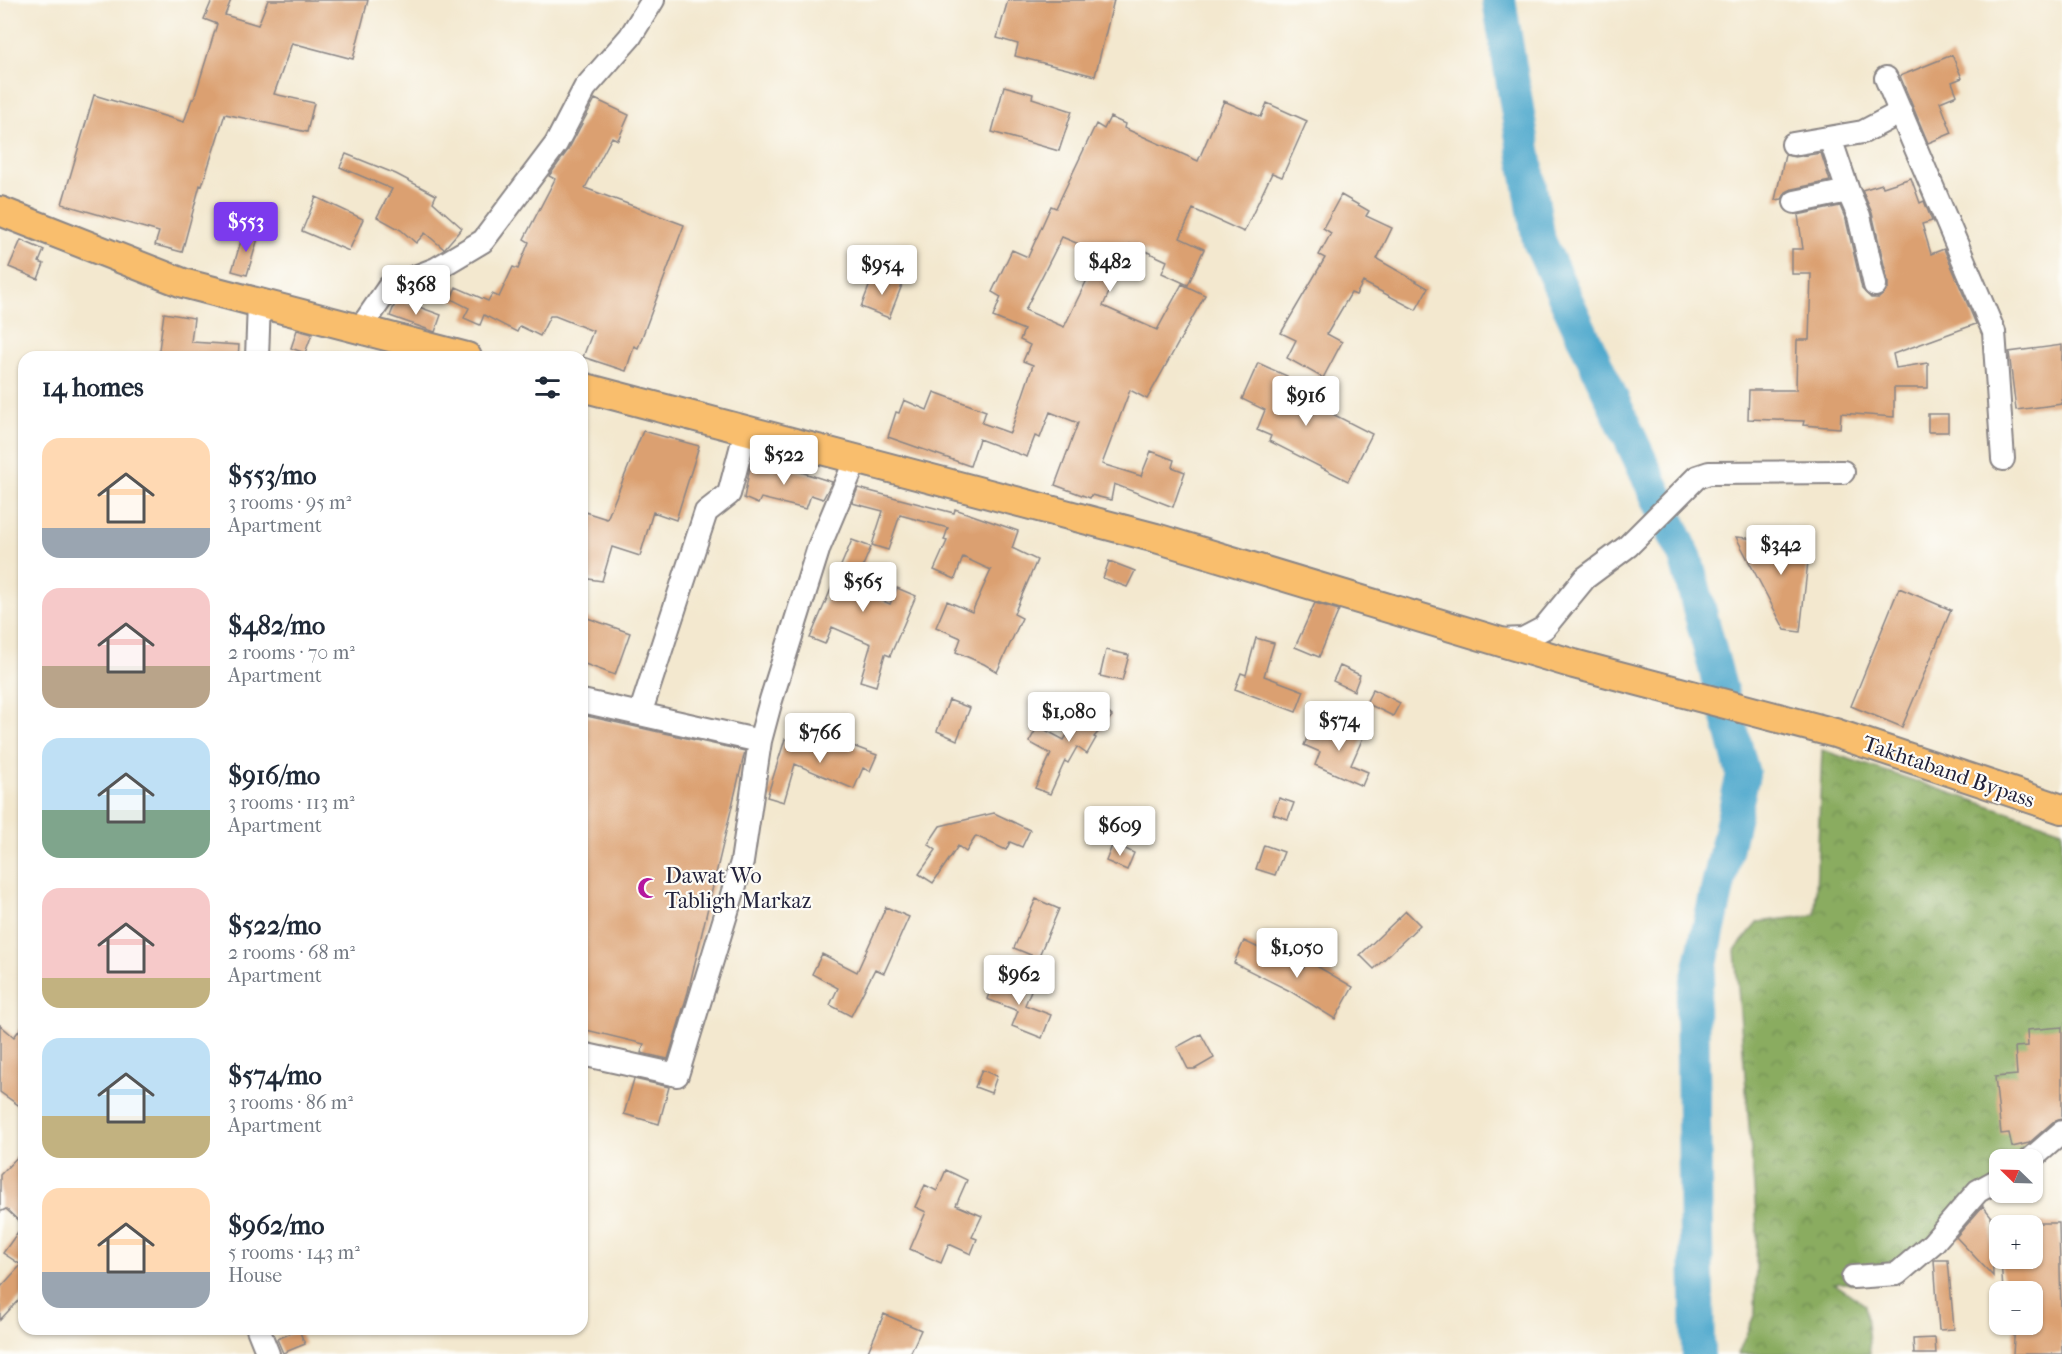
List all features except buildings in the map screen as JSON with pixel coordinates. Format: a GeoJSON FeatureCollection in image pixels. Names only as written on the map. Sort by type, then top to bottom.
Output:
{"type":"FeatureCollection","features":[{"type":"Feature","properties":{"kind":"main road"},"geometry":{"type":"LineString","coordinates":[[0,211],[183,283],[444,351]]}},
{"type":"Feature","properties":{"kind":"main road","name":"Takhtaband Bypass"},"geometry":{"type":"LineString","coordinates":[[588,389],[1155,538],[1574,664],[1835,733],[2062,809]]}},
{"type":"Feature","properties":{"kind":"street"},"geometry":{"type":"LineString","coordinates":[[360,329],[389,287],[436,269],[483,241],[556,144],[585,88],[630,37],[653,0]]}},
{"type":"Feature","properties":{"kind":"street"},"geometry":{"type":"LineString","coordinates":[[1886,78],[1994,332],[2003,459]]}},
{"type":"Feature","properties":{"kind":"street"},"geometry":{"type":"LineString","coordinates":[[1793,144],[1863,132],[1901,112]]}},
{"type":"Feature","properties":{"kind":"street"},"geometry":{"type":"LineString","coordinates":[[1830,138],[1859,216],[1875,285]]}},
{"type":"Feature","properties":{"kind":"street"},"geometry":{"type":"LineString","coordinates":[[1795,202],[1848,191]]}},
{"type":"Feature","properties":{"kind":"street"},"geometry":{"type":"LineString","coordinates":[[257,351],[258,303]]}},
{"type":"Feature","properties":{"kind":"street"},"geometry":{"type":"LineString","coordinates":[[640,714],[706,512],[729,494],[746,430]]}},
{"type":"Feature","properties":{"kind":"street"},"geometry":{"type":"LineString","coordinates":[[588,1055],[677,1075],[742,862],[760,741],[819,547],[856,459]]}},
{"type":"Feature","properties":{"kind":"street"},"geometry":{"type":"LineString","coordinates":[[1494,640],[1523,639],[1544,628],[1585,578],[1628,546],[1689,484],[1709,472],[1843,472]]}},
{"type":"Feature","properties":{"kind":"street"},"geometry":{"type":"LineString","coordinates":[[588,702],[760,741]]}},
{"type":"Feature","properties":{"kind":"street"},"geometry":{"type":"LineString","coordinates":[[2043,1149],[2062,1132]]}},
{"type":"Feature","properties":{"kind":"street"},"geometry":{"type":"LineString","coordinates":[[1852,1277],[1897,1274],[1933,1243],[1978,1191],[1989,1185]]}},
{"type":"Feature","properties":{"kind":"street"},"geometry":{"type":"LineString","coordinates":[[260,1335],[268,1354]]}},
{"type":"Feature","properties":{"kind":"green space"},"geometry":{"type":"Polygon","coordinates":[[[1822,750],[2062,830],[2062,1128],[2034,1149],[1989,1149],[1989,1188],[1877,1283],[1834,1283],[1865,1305],[1870,1354],[1738,1354],[1755,1313],[1757,1226],[1735,950],[1758,922],[1815,915],[1822,750]]]}},
{"type":"Feature","properties":{"kind":"waterway"},"geometry":{"type":"LineString","coordinates":[[1499,0],[1539,241],[1686,559],[1743,774],[1692,1004],[1698,1354]]}},
{"type":"Feature","properties":{"kind":"place","name":"Dawat Wo Tabligh Markaz"},"geometry":{"type":"Point","coordinates":[648,888]}}]}
